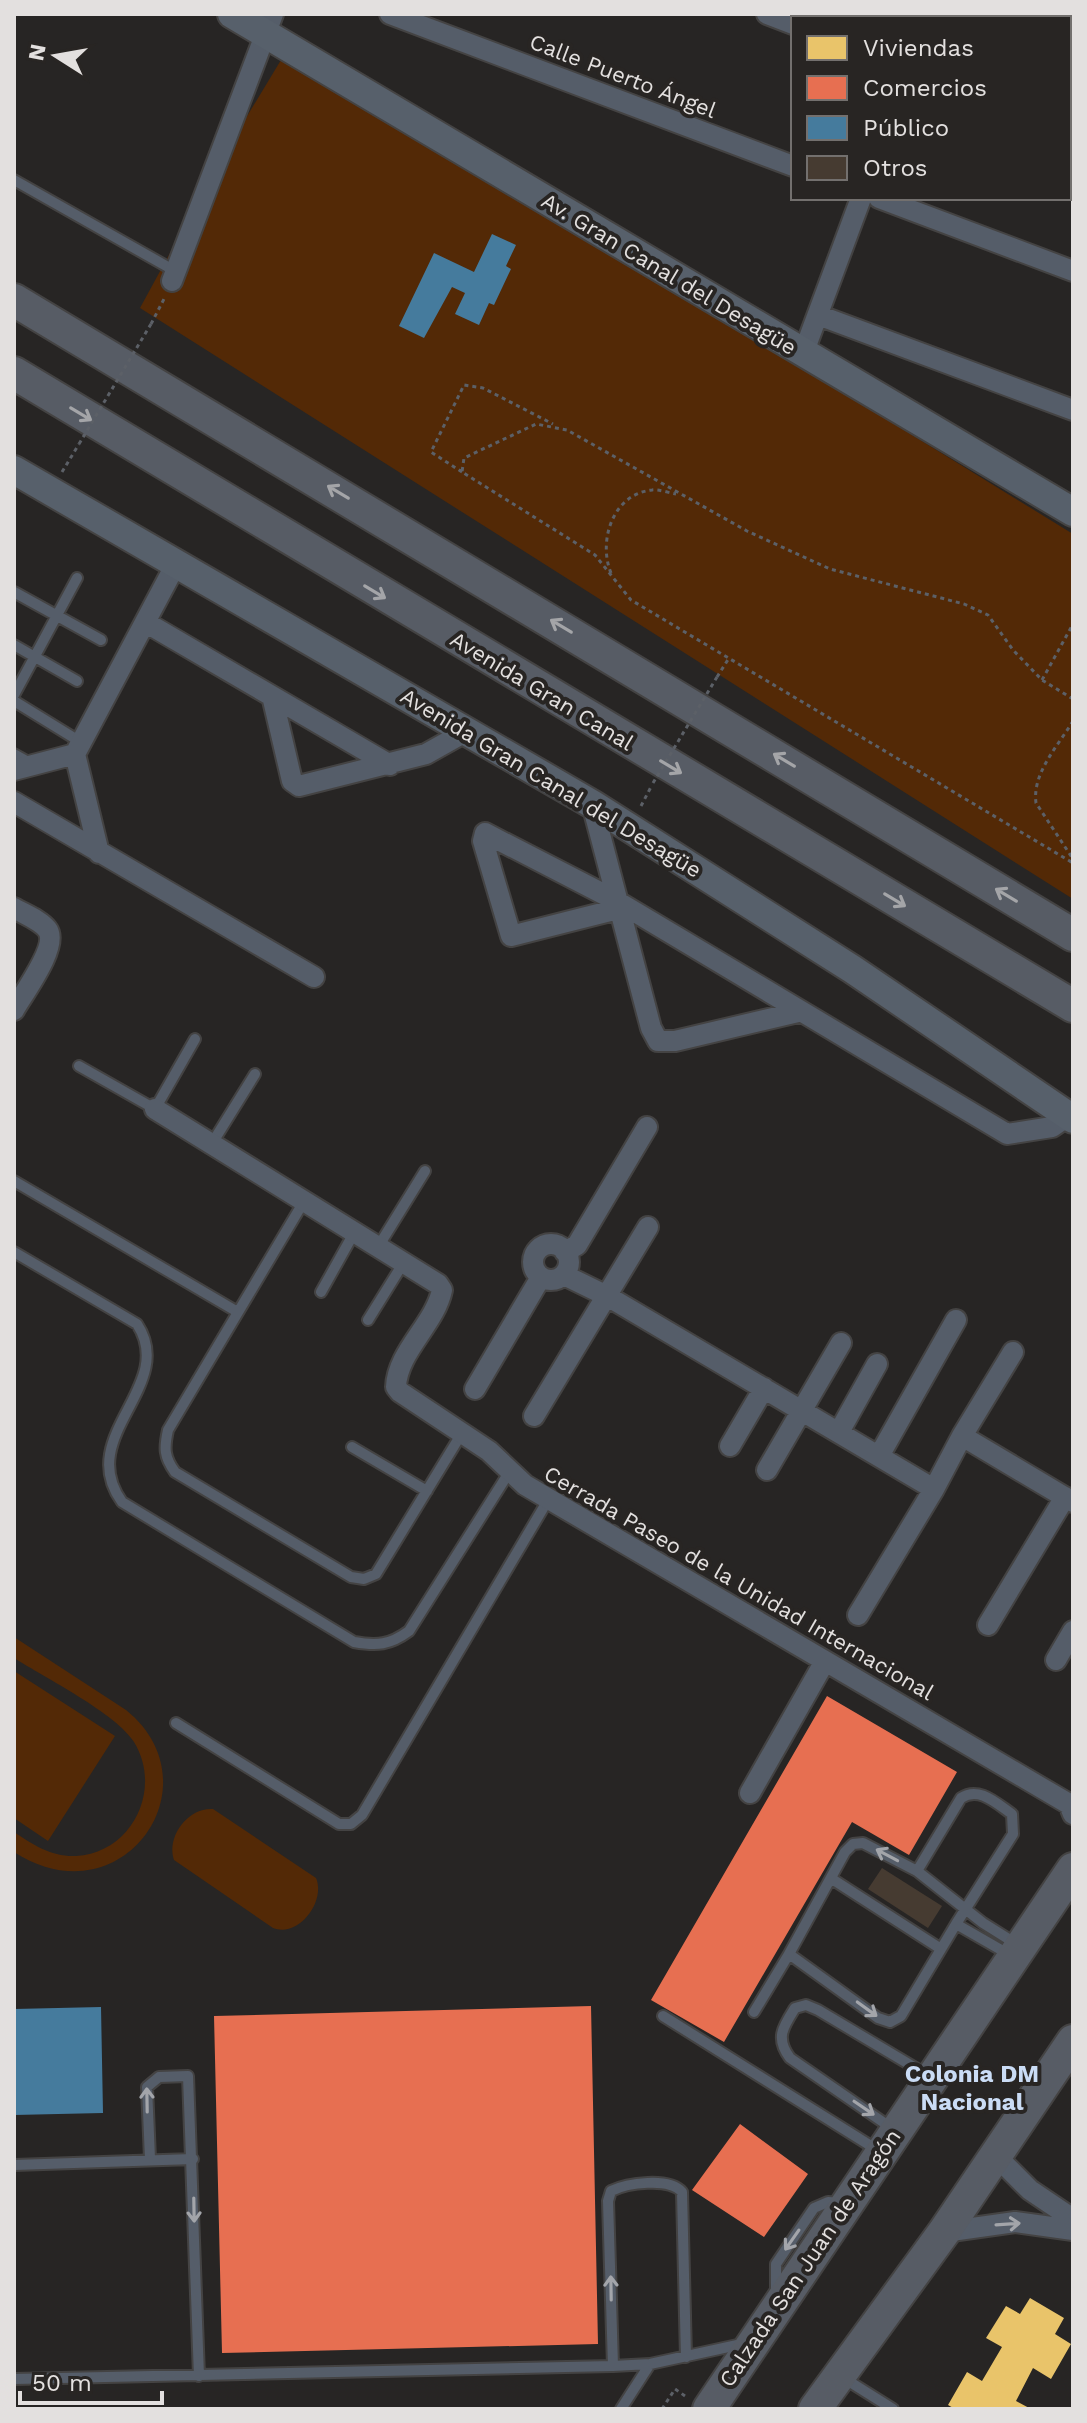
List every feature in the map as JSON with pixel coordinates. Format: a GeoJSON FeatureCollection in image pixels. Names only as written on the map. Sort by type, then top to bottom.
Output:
{"type":"FeatureCollection","features":[{"type":"Feature","properties":{"kind":"main road"},"geometry":{"type":"LineString","coordinates":[[14,300],[1073,935]]}},
{"type":"Feature","properties":{"kind":"main road","name":"Avenida Gran Canal"},"geometry":{"type":"LineString","coordinates":[[14,373],[1073,1006]]}},
{"type":"Feature","properties":{"kind":"main road","name":"Calzada San Juan de Aragón"},"geometry":{"type":"LineString","coordinates":[[702,2406],[752,2342],[1073,1869]]}},
{"type":"Feature","properties":{"kind":"main road"},"geometry":{"type":"LineString","coordinates":[[815,2409],[944,2232],[1073,2038]]}},
{"type":"Feature","properties":{"kind":"street","name":"Av. Gran Canal del Desagüe"},"geometry":{"type":"LineString","coordinates":[[232,14],[269,24],[803,354],[1073,512]]}},
{"type":"Feature","properties":{"kind":"street","name":"Calle Puerto Ángel"},"geometry":{"type":"LineString","coordinates":[[390,14],[791,165]]}},
{"type":"Feature","properties":{"kind":"street"},"geometry":{"type":"LineString","coordinates":[[767,14],[791,23]]}},
{"type":"Feature","properties":{"kind":"street"},"geometry":{"type":"LineString","coordinates":[[174,276],[269,24]]}},
{"type":"Feature","properties":{"kind":"street"},"geometry":{"type":"LineString","coordinates":[[803,354],[860,200]]}},
{"type":"Feature","properties":{"kind":"street"},"geometry":{"type":"LineString","coordinates":[[884,200],[1073,271]]}},
{"type":"Feature","properties":{"kind":"street"},"geometry":{"type":"LineString","coordinates":[[818,315],[1073,410]]}},
{"type":"Feature","properties":{"kind":"street","name":"Avenida Gran Canal del Desagüe"},"geometry":{"type":"LineString","coordinates":[[14,470],[592,804],[852,969],[1070,1117]]}},
{"type":"Feature","properties":{"kind":"street"},"geometry":{"type":"LineString","coordinates":[[24,768],[77,747],[177,562]]}},
{"type":"Feature","properties":{"kind":"street"},"geometry":{"type":"LineString","coordinates":[[145,622],[273,700],[390,765]]}},
{"type":"Feature","properties":{"kind":"street"},"geometry":{"type":"LineString","coordinates":[[273,700],[294,785],[304,786],[426,754],[467,731]]}},
{"type":"Feature","properties":{"kind":"street"},"geometry":{"type":"LineString","coordinates":[[77,747],[99,853]]}},
{"type":"Feature","properties":{"kind":"street"},"geometry":{"type":"LineString","coordinates":[[14,802],[314,977]]}},
{"type":"Feature","properties":{"kind":"street"},"geometry":{"type":"LineString","coordinates":[[592,804],[653,1035],[658,1041],[675,1041],[798,1012]]}},
{"type":"Feature","properties":{"kind":"street"},"geometry":{"type":"LineString","coordinates":[[617,905],[511,936],[483,837],[485,833],[493,834],[617,905],[1007,1134],[1052,1127],[1070,1117]]}},
{"type":"Feature","properties":{"kind":"street"},"geometry":{"type":"LineString","coordinates":[[14,908],[45,926],[51,936],[49,950],[14,1010]]}},
{"type":"Feature","properties":{"kind":"street"},"geometry":{"type":"LineString","coordinates":[[155,1109],[303,1203],[404,1262]]}},
{"type":"Feature","properties":{"kind":"street"},"geometry":{"type":"LineString","coordinates":[[565,1252],[577,1245],[647,1127]]}},
{"type":"Feature","properties":{"kind":"street"},"geometry":{"type":"LineString","coordinates":[[534,1416],[648,1227]]}},
{"type":"Feature","properties":{"kind":"street"},"geometry":{"type":"LineString","coordinates":[[555,1245],[565,1252],[569,1263],[564,1275],[553,1280],[541,1277],[533,1268],[538,1250],[555,1245]]}},
{"type":"Feature","properties":{"kind":"street","name":"Cerrada Paseo de la Unidad Internacional"},"geometry":{"type":"LineString","coordinates":[[404,1262],[432,1279],[442,1290],[437,1307],[398,1374],[396,1387],[489,1451],[548,1500],[1072,1807]]}},
{"type":"Feature","properties":{"kind":"street"},"geometry":{"type":"LineString","coordinates":[[564,1275],[607,1296],[934,1489]]}},
{"type":"Feature","properties":{"kind":"street"},"geometry":{"type":"LineString","coordinates":[[475,1389],[541,1277]]}},
{"type":"Feature","properties":{"kind":"street"},"geometry":{"type":"LineString","coordinates":[[879,1456],[956,1320]]}},
{"type":"Feature","properties":{"kind":"street"},"geometry":{"type":"LineString","coordinates":[[767,1470],[841,1343]]}},
{"type":"Feature","properties":{"kind":"street"},"geometry":{"type":"LineString","coordinates":[[858,1615],[1013,1352]]}},
{"type":"Feature","properties":{"kind":"street"},"geometry":{"type":"LineString","coordinates":[[839,1432],[877,1364]]}},
{"type":"Feature","properties":{"kind":"street"},"geometry":{"type":"LineString","coordinates":[[730,1446],[764,1388]]}},
{"type":"Feature","properties":{"kind":"street"},"geometry":{"type":"LineString","coordinates":[[962,1436],[1069,1500],[988,1625]]}},
{"type":"Feature","properties":{"kind":"street"},"geometry":{"type":"LineString","coordinates":[[1056,1660],[1073,1631]]}},
{"type":"Feature","properties":{"kind":"street"},"geometry":{"type":"LineString","coordinates":[[750,1793],[825,1661]]}},
{"type":"Feature","properties":{"kind":"street"},"geometry":{"type":"LineString","coordinates":[[995,2155],[1030,2190],[1073,2219]]}},
{"type":"Feature","properties":{"kind":"street"},"geometry":{"type":"LineString","coordinates":[[944,2232],[1015,2222],[1073,2230]]}},
{"type":"Feature","properties":{"kind":"lane"},"geometry":{"type":"LineString","coordinates":[[14,180],[174,276]]}},
{"type":"Feature","properties":{"kind":"lane"},"geometry":{"type":"LineString","coordinates":[[14,695],[77,578]]}},
{"type":"Feature","properties":{"kind":"lane"},"geometry":{"type":"LineString","coordinates":[[14,592],[101,640]]}},
{"type":"Feature","properties":{"kind":"lane"},"geometry":{"type":"LineString","coordinates":[[14,645],[77,681]]}},
{"type":"Feature","properties":{"kind":"lane"},"geometry":{"type":"LineString","coordinates":[[14,701],[77,747]]}},
{"type":"Feature","properties":{"kind":"lane"},"geometry":{"type":"LineString","coordinates":[[14,754],[24,768]]}},
{"type":"Feature","properties":{"kind":"lane"},"geometry":{"type":"LineString","coordinates":[[79,1066],[155,1109],[195,1039]]}},
{"type":"Feature","properties":{"kind":"lane"},"geometry":{"type":"LineString","coordinates":[[211,1145],[255,1074]]}},
{"type":"Feature","properties":{"kind":"lane"},"geometry":{"type":"LineString","coordinates":[[378,1247],[425,1171]]}},
{"type":"Feature","properties":{"kind":"lane"},"geometry":{"type":"LineString","coordinates":[[14,1181],[236,1311]]}},
{"type":"Feature","properties":{"kind":"lane"},"geometry":{"type":"LineString","coordinates":[[303,1203],[168,1430],[164,1447],[166,1460],[175,1472],[351,1577],[364,1579],[376,1574],[462,1433]]}},
{"type":"Feature","properties":{"kind":"lane"},"geometry":{"type":"LineString","coordinates":[[321,1292],[354,1233]]}},
{"type":"Feature","properties":{"kind":"lane"},"geometry":{"type":"LineString","coordinates":[[14,1252],[137,1324],[144,1334],[147,1346],[144,1376],[112,1440],[109,1476],[122,1502],[354,1642],[374,1646],[393,1643],[409,1631],[510,1471]]}},
{"type":"Feature","properties":{"kind":"lane"},"geometry":{"type":"LineString","coordinates":[[368,1320],[404,1262]]}},
{"type":"Feature","properties":{"kind":"lane"},"geometry":{"type":"LineString","coordinates":[[352,1447],[427,1491]]}},
{"type":"Feature","properties":{"kind":"lane"},"geometry":{"type":"LineString","coordinates":[[176,1723],[339,1824],[351,1824],[362,1815],[548,1500]]}},
{"type":"Feature","properties":{"kind":"lane"},"geometry":{"type":"LineString","coordinates":[[789,1954],[878,2018],[890,2022],[901,2016],[1013,1834],[1012,1814],[979,1792],[968,1793],[961,1798],[917,1871]]}},
{"type":"Feature","properties":{"kind":"lane"},"geometry":{"type":"LineString","coordinates":[[754,2012],[845,1852],[853,1844],[863,1843],[917,1871],[1016,1951]]}},
{"type":"Feature","properties":{"kind":"lane"},"geometry":{"type":"LineString","coordinates":[[832,1879],[941,1949]]}},
{"type":"Feature","properties":{"kind":"lane"},"geometry":{"type":"LineString","coordinates":[[956,1924],[1016,1951]]}},
{"type":"Feature","properties":{"kind":"lane"},"geometry":{"type":"LineString","coordinates":[[889,2142],[790,2058],[781,2046],[780,2031],[795,2008],[806,2005],[931,2077]]}},
{"type":"Feature","properties":{"kind":"lane"},"geometry":{"type":"LineString","coordinates":[[663,2016],[889,2142]]}},
{"type":"Feature","properties":{"kind":"lane"},"geometry":{"type":"LineString","coordinates":[[803,2409],[1073,2038]]}},
{"type":"Feature","properties":{"kind":"lane"},"geometry":{"type":"LineString","coordinates":[[150,2159],[147,2087],[154,2079],[182,2075],[190,2083],[199,2376]]}},
{"type":"Feature","properties":{"kind":"lane"},"geometry":{"type":"LineString","coordinates":[[14,2165],[193,2159]]}},
{"type":"Feature","properties":{"kind":"lane"},"geometry":{"type":"LineString","coordinates":[[613,2366],[608,2201],[611,2191],[621,2186],[669,2184],[682,2192],[686,2357]]}},
{"type":"Feature","properties":{"kind":"lane"},"geometry":{"type":"LineString","coordinates":[[14,2379],[613,2366],[650,2364],[752,2342]]}},
{"type":"Feature","properties":{"kind":"lane"},"geometry":{"type":"LineString","coordinates":[[621,2409],[650,2364]]}},
{"type":"Feature","properties":{"kind":"lane"},"geometry":{"type":"LineString","coordinates":[[840,2376],[893,2409]]}},
{"type":"Feature","properties":{"kind":"path"},"geometry":{"type":"LineString","coordinates":[[62,471],[161,306]]}},
{"type":"Feature","properties":{"kind":"path"},"geometry":{"type":"LineString","coordinates":[[1073,699],[1042,680],[1013,650],[988,615],[964,604],[830,569],[747,531],[556,425],[476,385],[464,385],[431,452],[595,555],[631,600],[1073,861]]}},
{"type":"Feature","properties":{"kind":"path"},"geometry":{"type":"LineString","coordinates":[[462,472],[464,458],[470,453],[536,424],[556,425]]}},
{"type":"Feature","properties":{"kind":"path"},"geometry":{"type":"LineString","coordinates":[[612,577],[605,547],[609,523],[621,507],[634,496],[652,490],[680,495]]}},
{"type":"Feature","properties":{"kind":"path"},"geometry":{"type":"LineString","coordinates":[[1042,680],[1073,624]]}},
{"type":"Feature","properties":{"kind":"path"},"geometry":{"type":"LineString","coordinates":[[630,828],[653,783],[729,658]]}},
{"type":"Feature","properties":{"kind":"path"},"geometry":{"type":"LineString","coordinates":[[1073,721],[1038,777],[1035,792],[1036,803],[1073,861]]}},
{"type":"Feature","properties":{"kind":"path"},"geometry":{"type":"LineString","coordinates":[[662,2409],[675,2389],[702,2406]]}},
{"type":"Feature","properties":{"kind":"shaded area"},"geometry":{"type":"Polygon","coordinates":[[[287,50],[1073,534],[1073,899],[140,308],[220,161],[287,50]]]}},
{"type":"Feature","properties":{"kind":"shaded area"},"geometry":{"type":"Polygon","coordinates":[[[14,1637],[126,1710],[152,1740],[163,1773],[160,1806],[145,1835],[122,1857],[90,1870],[54,1869],[14,1852],[14,1832],[43,1849],[67,1856],[96,1852],[113,1844],[137,1816],[145,1779],[142,1760],[134,1742],[112,1720],[14,1658],[14,1637]]]}},
{"type":"Feature","properties":{"kind":"shaded area"},"geometry":{"type":"Polygon","coordinates":[[[14,1671],[115,1736],[48,1841],[14,1818],[14,1671]]]}},
{"type":"Feature","properties":{"kind":"shaded area"},"geometry":{"type":"Polygon","coordinates":[[[213,1809],[316,1878],[318,1887],[314,1907],[301,1923],[283,1930],[273,1928],[174,1860],[173,1842],[181,1825],[195,1813],[213,1809]]]}},
{"type":"Feature","properties":{"kind":"building: Viviendas"},"geometry":{"type":"Polygon","coordinates":[[[1030,2298],[1064,2318],[1055,2334],[1071,2344],[1051,2379],[1033,2368],[1016,2401],[1031,2409],[955,2409],[948,2405],[967,2372],[982,2381],[1002,2347],[986,2338],[1006,2306],[1020,2314],[1030,2298]]]}},
{"type":"Feature","properties":{"kind":"building: Comercios"},"geometry":{"type":"Polygon","coordinates":[[[827,1696],[957,1772],[909,1855],[852,1822],[724,2042],[651,2000],[827,1696]]]}},
{"type":"Feature","properties":{"kind":"building: Comercios"},"geometry":{"type":"Polygon","coordinates":[[[591,2006],[598,2344],[222,2353],[214,2016],[591,2006]]]}},
{"type":"Feature","properties":{"kind":"building: Comercios"},"geometry":{"type":"Polygon","coordinates":[[[740,2124],[808,2174],[764,2237],[692,2190],[740,2124]]]}},
{"type":"Feature","properties":{"kind":"building: Público"},"geometry":{"type":"Polygon","coordinates":[[[492,234],[516,245],[506,266],[511,269],[494,305],[489,303],[479,325],[455,314],[465,293],[452,287],[424,338],[399,326],[434,253],[474,272],[492,234]]]}},
{"type":"Feature","properties":{"kind":"building: Público"},"geometry":{"type":"Polygon","coordinates":[[[101,2007],[103,2113],[14,2115],[14,2009],[101,2007]]]}},
{"type":"Feature","properties":{"kind":"building: Otros"},"geometry":{"type":"Polygon","coordinates":[[[882,1868],[942,1906],[928,1928],[868,1889],[882,1868]]]}},
{"type":"Feature","properties":{"kind":"district","name":"Colonia DM Nacional"},"geometry":{"type":"Point","coordinates":[972,2088]}}]}
